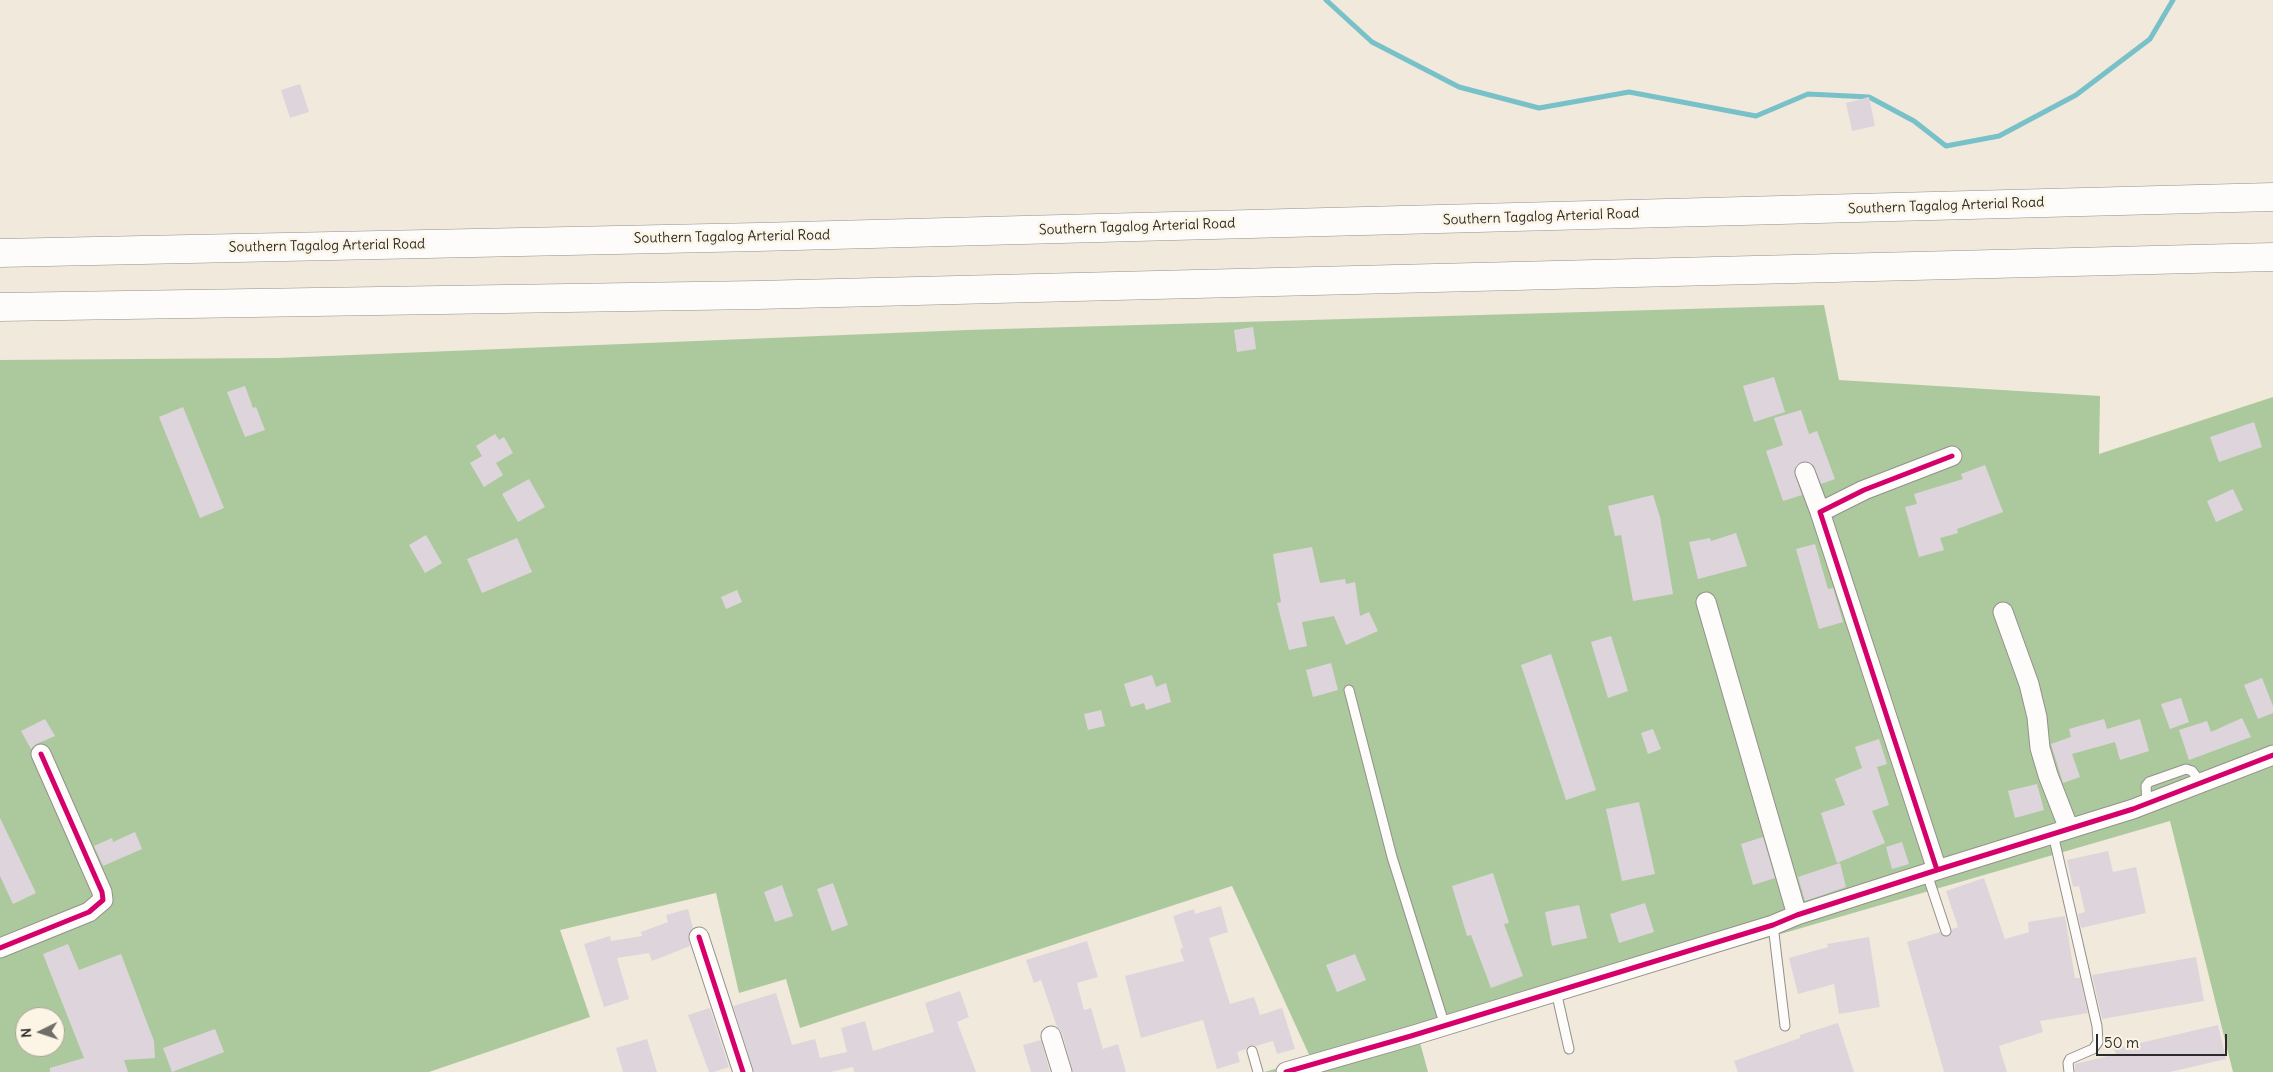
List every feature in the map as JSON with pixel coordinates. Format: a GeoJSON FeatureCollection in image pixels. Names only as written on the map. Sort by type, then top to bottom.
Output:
{"type":"FeatureCollection","features":[{"type":"Feature","properties":{"kind":"highway","name":"Southern Tagalog Arterial Road"},"geometry":{"type":"LineString","coordinates":[[0,253],[758,237],[2273,197]]}},
{"type":"Feature","properties":{"kind":"highway"},"geometry":{"type":"LineString","coordinates":[[0,306],[757,295],[2273,257]]}},
{"type":"Feature","properties":{"kind":"street"},"geometry":{"type":"LineString","coordinates":[[1820,512],[1864,490],[1952,456]]}},
{"type":"Feature","properties":{"kind":"street"},"geometry":{"type":"LineString","coordinates":[[1805,472],[1820,512],[1932,872]]}},
{"type":"Feature","properties":{"kind":"street"},"geometry":{"type":"LineString","coordinates":[[1706,602],[1798,915]]}},
{"type":"Feature","properties":{"kind":"street"},"geometry":{"type":"LineString","coordinates":[[2003,612],[2029,684],[2037,716],[2040,748],[2061,832]]}},
{"type":"Feature","properties":{"kind":"street"},"geometry":{"type":"LineString","coordinates":[[0,948],[89,912],[103,900],[102,892],[41,754]]}},
{"type":"Feature","properties":{"kind":"street"},"geometry":{"type":"LineString","coordinates":[[1286,1072],[1444,1026],[1774,924],[2061,832],[2147,804],[2273,755]]}},
{"type":"Feature","properties":{"kind":"street"},"geometry":{"type":"LineString","coordinates":[[699,937],[743,1072]]}},
{"type":"Feature","properties":{"kind":"street"},"geometry":{"type":"LineString","coordinates":[[1051,1036],[1062,1072]]}},
{"type":"Feature","properties":{"kind":"lane"},"geometry":{"type":"LineString","coordinates":[[1349,690],[1392,857],[1444,1026]]}},
{"type":"Feature","properties":{"kind":"lane"},"geometry":{"type":"LineString","coordinates":[[2061,832],[2097,1026],[2098,1042],[2093,1049],[2070,1059],[2068,1063],[2069,1072]]}},
{"type":"Feature","properties":{"kind":"lane"},"geometry":{"type":"LineString","coordinates":[[1932,872],[1946,931]]}},
{"type":"Feature","properties":{"kind":"lane"},"geometry":{"type":"LineString","coordinates":[[1774,924],[1785,1026]]}},
{"type":"Feature","properties":{"kind":"lane"},"geometry":{"type":"LineString","coordinates":[[1556,991],[1569,1049]]}},
{"type":"Feature","properties":{"kind":"lane"},"geometry":{"type":"LineString","coordinates":[[1252,1051],[1258,1072]]}},
{"type":"Feature","properties":{"kind":"green space"},"geometry":{"type":"Polygon","coordinates":[[[1824,305],[1839,380],[2100,396],[2099,454],[2273,397],[2273,1072],[2233,1072],[2170,821],[1419,1039],[1428,1072],[1264,1072],[1311,1059],[1232,886],[800,1028],[786,979],[739,993],[716,893],[560,930],[590,1017],[429,1072],[0,1072],[0,360],[278,358],[967,330],[1824,305]]]}},
{"type":"Feature","properties":{"kind":"building"},"geometry":{"type":"Polygon","coordinates":[[[300,84],[309,112],[290,118],[281,90],[300,84]]]}},
{"type":"Feature","properties":{"kind":"building"},"geometry":{"type":"Polygon","coordinates":[[[1869,97],[1875,126],[1852,131],[1846,103],[1869,97]]]}},
{"type":"Feature","properties":{"kind":"building"},"geometry":{"type":"Polygon","coordinates":[[[1253,327],[1256,349],[1237,352],[1234,330],[1253,327]]]}},
{"type":"Feature","properties":{"kind":"building"},"geometry":{"type":"Polygon","coordinates":[[[1774,377],[1785,412],[1754,422],[1743,386],[1774,377]]]}},
{"type":"Feature","properties":{"kind":"building"},"geometry":{"type":"Polygon","coordinates":[[[245,386],[253,408],[256,407],[265,430],[245,437],[227,392],[245,386]]]}},
{"type":"Feature","properties":{"kind":"building"},"geometry":{"type":"Polygon","coordinates":[[[183,407],[224,508],[200,518],[159,417],[183,407]]]}},
{"type":"Feature","properties":{"kind":"building"},"geometry":{"type":"Polygon","coordinates":[[[1801,410],[1809,434],[1817,431],[1835,479],[1821,484],[1812,464],[1801,462],[1794,471],[1802,495],[1783,501],[1766,451],[1783,445],[1774,418],[1801,410]]]}},
{"type":"Feature","properties":{"kind":"building"},"geometry":{"type":"Polygon","coordinates":[[[2254,422],[2262,447],[2219,462],[2210,437],[2254,422]]]}},
{"type":"Feature","properties":{"kind":"building"},"geometry":{"type":"Polygon","coordinates":[[[495,434],[499,440],[504,437],[513,453],[496,463],[503,475],[484,487],[470,463],[482,456],[476,446],[495,434]]]}},
{"type":"Feature","properties":{"kind":"building"},"geometry":{"type":"Polygon","coordinates":[[[1985,465],[2003,512],[1957,529],[1958,533],[1940,538],[1944,550],[1919,557],[1905,507],[1917,504],[1914,494],[1963,479],[1961,474],[1985,465]]]}},
{"type":"Feature","properties":{"kind":"building"},"geometry":{"type":"Polygon","coordinates":[[[529,479],[545,507],[518,522],[502,494],[529,479]]]}},
{"type":"Feature","properties":{"kind":"building"},"geometry":{"type":"Polygon","coordinates":[[[2233,489],[2243,510],[2216,522],[2207,501],[2233,489]]]}},
{"type":"Feature","properties":{"kind":"building"},"geometry":{"type":"Polygon","coordinates":[[[1653,495],[1660,517],[1673,594],[1633,601],[1621,535],[1615,536],[1608,506],[1653,495]]]}},
{"type":"Feature","properties":{"kind":"building"},"geometry":{"type":"Polygon","coordinates":[[[1736,533],[1747,566],[1698,579],[1689,542],[1710,538],[1711,541],[1736,533]]]}},
{"type":"Feature","properties":{"kind":"building"},"geometry":{"type":"Polygon","coordinates":[[[426,535],[442,563],[425,573],[409,545],[426,535]]]}},
{"type":"Feature","properties":{"kind":"building"},"geometry":{"type":"Polygon","coordinates":[[[517,538],[532,572],[482,593],[467,559],[517,538]]]}},
{"type":"Feature","properties":{"kind":"building"},"geometry":{"type":"Polygon","coordinates":[[[1815,544],[1828,589],[1833,588],[1843,622],[1819,629],[1796,549],[1815,544]]]}},
{"type":"Feature","properties":{"kind":"building"},"geometry":{"type":"Polygon","coordinates":[[[1312,547],[1320,583],[1345,579],[1346,584],[1355,582],[1360,616],[1369,612],[1378,631],[1346,645],[1334,616],[1302,622],[1307,646],[1289,650],[1277,603],[1281,602],[1273,554],[1312,547]]]}},
{"type":"Feature","properties":{"kind":"building"},"geometry":{"type":"Polygon","coordinates":[[[737,590],[742,602],[726,609],[721,597],[737,590]]]}},
{"type":"Feature","properties":{"kind":"building"},"geometry":{"type":"Polygon","coordinates":[[[1611,636],[1628,691],[1608,698],[1591,642],[1611,636]]]}},
{"type":"Feature","properties":{"kind":"building"},"geometry":{"type":"Polygon","coordinates":[[[1551,654],[1596,790],[1566,800],[1521,665],[1551,654]]]}},
{"type":"Feature","properties":{"kind":"building"},"geometry":{"type":"Polygon","coordinates":[[[1331,663],[1338,690],[1313,697],[1306,670],[1331,663]]]}},
{"type":"Feature","properties":{"kind":"building"},"geometry":{"type":"Polygon","coordinates":[[[1152,675],[1156,687],[1166,683],[1171,702],[1146,710],[1144,703],[1131,707],[1124,684],[1152,675]]]}},
{"type":"Feature","properties":{"kind":"building"},"geometry":{"type":"Polygon","coordinates":[[[2262,678],[2273,706],[2273,713],[2258,719],[2244,685],[2262,678]]]}},
{"type":"Feature","properties":{"kind":"building"},"geometry":{"type":"Polygon","coordinates":[[[2181,698],[2189,722],[2170,729],[2161,704],[2181,698]]]}},
{"type":"Feature","properties":{"kind":"building"},"geometry":{"type":"Polygon","coordinates":[[[1101,710],[1105,726],[1088,730],[1084,714],[1101,710]]]}},
{"type":"Feature","properties":{"kind":"building"},"geometry":{"type":"Polygon","coordinates":[[[2242,718],[2251,737],[2189,760],[2179,730],[2207,721],[2211,732],[2242,718]]]}},
{"type":"Feature","properties":{"kind":"building"},"geometry":{"type":"Polygon","coordinates":[[[45,719],[55,736],[36,744],[31,749],[21,731],[45,719]]]}},
{"type":"Feature","properties":{"kind":"building"},"geometry":{"type":"Polygon","coordinates":[[[2104,719],[2107,729],[2140,719],[2149,751],[2120,760],[2115,742],[2072,754],[2080,777],[2063,783],[2051,744],[2071,737],[2069,729],[2104,719]]]}},
{"type":"Feature","properties":{"kind":"building"},"geometry":{"type":"Polygon","coordinates":[[[1653,729],[1661,749],[1648,754],[1641,733],[1653,729]]]}},
{"type":"Feature","properties":{"kind":"building"},"geometry":{"type":"Polygon","coordinates":[[[1879,739],[1887,764],[1877,767],[1889,805],[1872,811],[1885,843],[1837,863],[1821,813],[1845,805],[1835,779],[1862,768],[1855,747],[1879,739]]]}},
{"type":"Feature","properties":{"kind":"building"},"geometry":{"type":"Polygon","coordinates":[[[2037,784],[2044,810],[2015,818],[2008,791],[2037,784]]]}},
{"type":"Feature","properties":{"kind":"building"},"geometry":{"type":"Polygon","coordinates":[[[1639,802],[1655,874],[1622,881],[1606,809],[1639,802]]]}},
{"type":"Feature","properties":{"kind":"building"},"geometry":{"type":"Polygon","coordinates":[[[0,818],[36,893],[13,904],[0,876],[0,818]]]}},
{"type":"Feature","properties":{"kind":"building"},"geometry":{"type":"Polygon","coordinates":[[[135,832],[142,849],[103,866],[94,846],[112,838],[113,842],[135,832]]]}},
{"type":"Feature","properties":{"kind":"building"},"geometry":{"type":"Polygon","coordinates":[[[1763,837],[1775,878],[1753,885],[1741,844],[1763,837]]]}},
{"type":"Feature","properties":{"kind":"building"},"geometry":{"type":"Polygon","coordinates":[[[1902,842],[1909,864],[1892,869],[1886,847],[1902,842]]]}},
{"type":"Feature","properties":{"kind":"building"},"geometry":{"type":"Polygon","coordinates":[[[2108,851],[2113,872],[2136,867],[2146,913],[2081,928],[2078,914],[2085,912],[2079,886],[2073,887],[2067,860],[2108,851]]]}},
{"type":"Feature","properties":{"kind":"building"},"geometry":{"type":"Polygon","coordinates":[[[1840,863],[1846,887],[1805,901],[1798,877],[1840,863]]]}},
{"type":"Feature","properties":{"kind":"building"},"geometry":{"type":"Polygon","coordinates":[[[1493,873],[1509,923],[1504,924],[1523,976],[1491,988],[1471,935],[1467,936],[1452,886],[1493,873]]]}},
{"type":"Feature","properties":{"kind":"building"},"geometry":{"type":"Polygon","coordinates":[[[1984,878],[2005,939],[2029,932],[2028,922],[2065,916],[2075,978],[2080,978],[2088,1013],[2040,1021],[2043,1032],[1999,1046],[2007,1072],[1944,1072],[1907,942],[1940,932],[1944,937],[1950,935],[1952,929],[1958,927],[1946,891],[1984,878]]]}},
{"type":"Feature","properties":{"kind":"building"},"geometry":{"type":"Polygon","coordinates":[[[833,883],[848,925],[832,931],[817,889],[833,883]]]}},
{"type":"Feature","properties":{"kind":"building"},"geometry":{"type":"Polygon","coordinates":[[[782,885],[793,916],[775,922],[764,892],[782,885]]]}},
{"type":"Feature","properties":{"kind":"building"},"geometry":{"type":"Polygon","coordinates":[[[1645,903],[1654,932],[1619,943],[1610,914],[1645,903]]]}},
{"type":"Feature","properties":{"kind":"building"},"geometry":{"type":"Polygon","coordinates":[[[1579,905],[1587,938],[1552,946],[1545,912],[1579,905]]]}},
{"type":"Feature","properties":{"kind":"building"},"geometry":{"type":"Polygon","coordinates":[[[1221,906],[1228,932],[1209,938],[1230,1004],[1254,997],[1260,1015],[1282,1008],[1295,1049],[1277,1054],[1273,1041],[1256,1046],[1251,1045],[1237,1052],[1240,1062],[1217,1069],[1203,1020],[1141,1038],[1125,976],[1184,961],[1180,949],[1183,948],[1173,916],[1194,909],[1195,914],[1221,906]]]}},
{"type":"Feature","properties":{"kind":"building"},"geometry":{"type":"Polygon","coordinates":[[[688,909],[693,928],[688,935],[690,946],[652,961],[649,953],[617,958],[629,999],[604,1007],[584,944],[610,936],[611,941],[642,936],[641,932],[668,922],[666,915],[688,909]]]}},
{"type":"Feature","properties":{"kind":"building"},"geometry":{"type":"Polygon","coordinates":[[[1869,937],[1880,1007],[1839,1014],[1834,984],[1798,994],[1789,958],[1828,947],[1827,944],[1869,937]]]}},
{"type":"Feature","properties":{"kind":"building"},"geometry":{"type":"Polygon","coordinates":[[[1087,941],[1098,977],[1077,983],[1084,1010],[1091,1008],[1103,1049],[1118,1044],[1126,1072],[1073,1072],[1062,1033],[1057,1027],[1041,980],[1034,983],[1026,960],[1087,941]]]}},
{"type":"Feature","properties":{"kind":"building"},"geometry":{"type":"Polygon","coordinates":[[[68,944],[79,970],[121,954],[154,1041],[155,1058],[124,1060],[128,1072],[50,1072],[50,1068],[84,1058],[43,954],[68,944]]]}},
{"type":"Feature","properties":{"kind":"building"},"geometry":{"type":"Polygon","coordinates":[[[1355,954],[1366,980],[1337,992],[1326,965],[1355,954]]]}},
{"type":"Feature","properties":{"kind":"building"},"geometry":{"type":"Polygon","coordinates":[[[2196,957],[2204,1001],[2102,1019],[2092,975],[2196,957]]]}},
{"type":"Feature","properties":{"kind":"building"},"geometry":{"type":"Polygon","coordinates":[[[960,991],[969,1017],[957,1022],[976,1072],[854,1072],[853,1067],[830,1072],[754,1072],[733,1006],[776,993],[792,1045],[815,1039],[820,1058],[847,1052],[841,1028],[865,1021],[873,1051],[934,1032],[925,1003],[960,991]]]}},
{"type":"Feature","properties":{"kind":"building"},"geometry":{"type":"Polygon","coordinates":[[[710,1008],[729,1067],[714,1072],[709,1072],[688,1015],[710,1008]]]}},
{"type":"Feature","properties":{"kind":"building"},"geometry":{"type":"Polygon","coordinates":[[[1838,1023],[1854,1072],[1738,1072],[1734,1061],[1800,1038],[1800,1035],[1838,1023]]]}},
{"type":"Feature","properties":{"kind":"building"},"geometry":{"type":"Polygon","coordinates":[[[2218,1025],[2226,1059],[2170,1072],[2075,1072],[2075,1064],[2116,1054],[2114,1049],[2218,1025]]]}},
{"type":"Feature","properties":{"kind":"building"},"geometry":{"type":"Polygon","coordinates":[[[215,1029],[224,1052],[172,1072],[163,1048],[215,1029]]]}},
{"type":"Feature","properties":{"kind":"building"},"geometry":{"type":"Polygon","coordinates":[[[647,1039],[657,1072],[623,1072],[616,1048],[647,1039]]]}},
{"type":"Feature","properties":{"kind":"building"},"geometry":{"type":"Polygon","coordinates":[[[1041,1040],[1050,1072],[1031,1072],[1023,1045],[1041,1040]]]}},
{"type":"Feature","properties":{"kind":"waterway"},"geometry":{"type":"LineString","coordinates":[[1326,0],[1372,42],[1459,87],[1539,108],[1629,92],[1756,116],[1808,94],[1869,97],[1914,121],[1946,146],[1999,136],[2076,95],[2150,39],[2173,0]]}},
{"type":"Feature","properties":{"kind":"cycle path"},"geometry":{"type":"LineString","coordinates":[[1937,870],[1820,512],[1864,490],[1952,456]]}},
{"type":"Feature","properties":{"kind":"cycle path"},"geometry":{"type":"LineString","coordinates":[[0,948],[89,912],[103,900],[102,892],[41,754]]}},
{"type":"Feature","properties":{"kind":"cycle path"},"geometry":{"type":"LineString","coordinates":[[1286,1072],[1411,1036],[1773,925],[1797,915],[2133,809],[2273,755]]}},
{"type":"Feature","properties":{"kind":"cycle path"},"geometry":{"type":"LineString","coordinates":[[699,937],[743,1072]]}}]}
